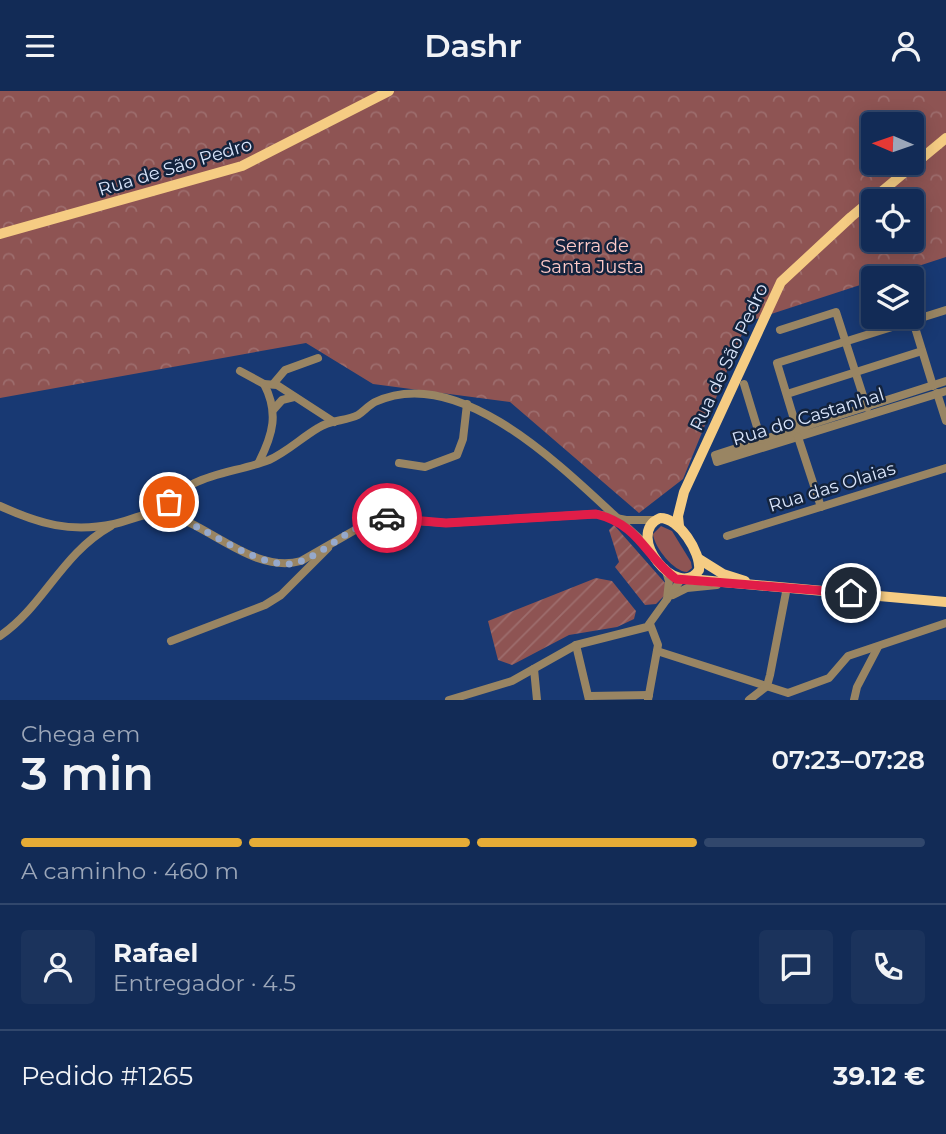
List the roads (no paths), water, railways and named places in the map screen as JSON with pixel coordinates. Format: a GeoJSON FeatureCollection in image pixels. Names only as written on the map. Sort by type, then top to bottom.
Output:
{"type":"FeatureCollection","features":[{"type":"Feature","properties":{"kind":"main road","name":"Rua de São Pedro"},"geometry":{"type":"LineString","coordinates":[[0,234],[242,166],[389,91]]}},
{"type":"Feature","properties":{"kind":"main road","name":"Rua de São Pedro"},"geometry":{"type":"LineString","coordinates":[[679,526],[678,516],[684,492],[781,282],[851,218],[946,138]]}},
{"type":"Feature","properties":{"kind":"main road","name":"Rua de São Pedro"},"geometry":{"type":"LineString","coordinates":[[659,519],[684,492]]}},
{"type":"Feature","properties":{"kind":"main road"},"geometry":{"type":"LineString","coordinates":[[767,585],[723,574],[699,559],[679,526],[659,519],[646,532],[648,546],[665,568],[685,580],[946,602]]}},
{"type":"Feature","properties":{"kind":"main road"},"geometry":{"type":"LineString","coordinates":[[685,580],[699,571],[699,559]]}},
{"type":"Feature","properties":{"kind":"street"},"geometry":{"type":"LineString","coordinates":[[924,317],[946,310]]}},
{"type":"Feature","properties":{"kind":"street"},"geometry":{"type":"LineString","coordinates":[[780,330],[836,312],[868,411]]}},
{"type":"Feature","properties":{"kind":"street"},"geometry":{"type":"LineString","coordinates":[[821,507],[777,363],[887,329]]}},
{"type":"Feature","properties":{"kind":"street"},"geometry":{"type":"LineString","coordinates":[[915,329],[939,390],[946,421]]}},
{"type":"Feature","properties":{"kind":"street"},"geometry":{"type":"LineString","coordinates":[[786,394],[922,351]]}},
{"type":"Feature","properties":{"kind":"street"},"geometry":{"type":"LineString","coordinates":[[274,383],[285,370],[318,358]]}},
{"type":"Feature","properties":{"kind":"street"},"geometry":{"type":"LineString","coordinates":[[240,371],[264,384],[274,383],[334,422]]}},
{"type":"Feature","properties":{"kind":"street","name":"Rua do Castanhal"},"geometry":{"type":"LineString","coordinates":[[798,433],[761,440],[715,455],[717,462],[798,433],[939,390],[946,381]]}},
{"type":"Feature","properties":{"kind":"street"},"geometry":{"type":"LineString","coordinates":[[259,463],[273,427],[274,409],[264,384]]}},
{"type":"Feature","properties":{"kind":"street"},"geometry":{"type":"LineString","coordinates":[[744,384],[761,440]]}},
{"type":"Feature","properties":{"kind":"street"},"geometry":{"type":"LineString","coordinates":[[162,513],[169,502],[201,478],[259,463],[286,451],[321,426],[358,415],[376,402],[403,396],[444,396],[496,419],[531,443],[600,499],[615,519],[648,546]]}},
{"type":"Feature","properties":{"kind":"street"},"geometry":{"type":"LineString","coordinates":[[274,409],[282,400],[294,397]]}},
{"type":"Feature","properties":{"kind":"street"},"geometry":{"type":"LineString","coordinates":[[398,463],[425,467],[457,455],[463,439],[467,404]]}},
{"type":"Feature","properties":{"kind":"street","name":"Rua das Olaias"},"geometry":{"type":"LineString","coordinates":[[727,536],[946,468]]}},
{"type":"Feature","properties":{"kind":"street"},"geometry":{"type":"LineString","coordinates":[[0,506],[56,527],[113,525],[162,513],[263,559],[288,565],[301,561],[376,518],[446,523],[596,514],[615,519],[659,519]]}},
{"type":"Feature","properties":{"kind":"street"},"geometry":{"type":"LineString","coordinates":[[0,636],[48,587],[76,550],[113,525]]}},
{"type":"Feature","properties":{"kind":"street"},"geometry":{"type":"LineString","coordinates":[[171,641],[265,605],[294,582],[332,543]]}},
{"type":"Feature","properties":{"kind":"street"},"geometry":{"type":"LineString","coordinates":[[665,568],[669,589],[665,605]]}},
{"type":"Feature","properties":{"kind":"street"},"geometry":{"type":"LineString","coordinates":[[449,700],[498,686],[576,645],[637,631],[650,624],[685,580]]}},
{"type":"Feature","properties":{"kind":"street"},"geometry":{"type":"LineString","coordinates":[[673,595],[698,586],[723,584]]}},
{"type":"Feature","properties":{"kind":"street"},"geometry":{"type":"LineString","coordinates":[[749,700],[767,686],[787,587]]}},
{"type":"Feature","properties":{"kind":"street"},"geometry":{"type":"LineString","coordinates":[[657,651],[789,693],[829,678],[848,656],[946,623]]}},
{"type":"Feature","properties":{"kind":"street"},"geometry":{"type":"LineString","coordinates":[[576,645],[589,698],[649,697],[657,651],[655,632],[650,624]]}},
{"type":"Feature","properties":{"kind":"street"},"geometry":{"type":"LineString","coordinates":[[854,700],[857,687],[878,647]]}},
{"type":"Feature","properties":{"kind":"street"},"geometry":{"type":"LineString","coordinates":[[534,669],[537,700]]}},
{"type":"Feature","properties":{"kind":"street"},"geometry":{"type":"LineString","coordinates":[[792,700],[797,692]]}},
{"type":"Feature","properties":{"kind":"park label","name":"Serra de Santa Justa"},"geometry":{"type":"Point","coordinates":[592,256]}}]}
